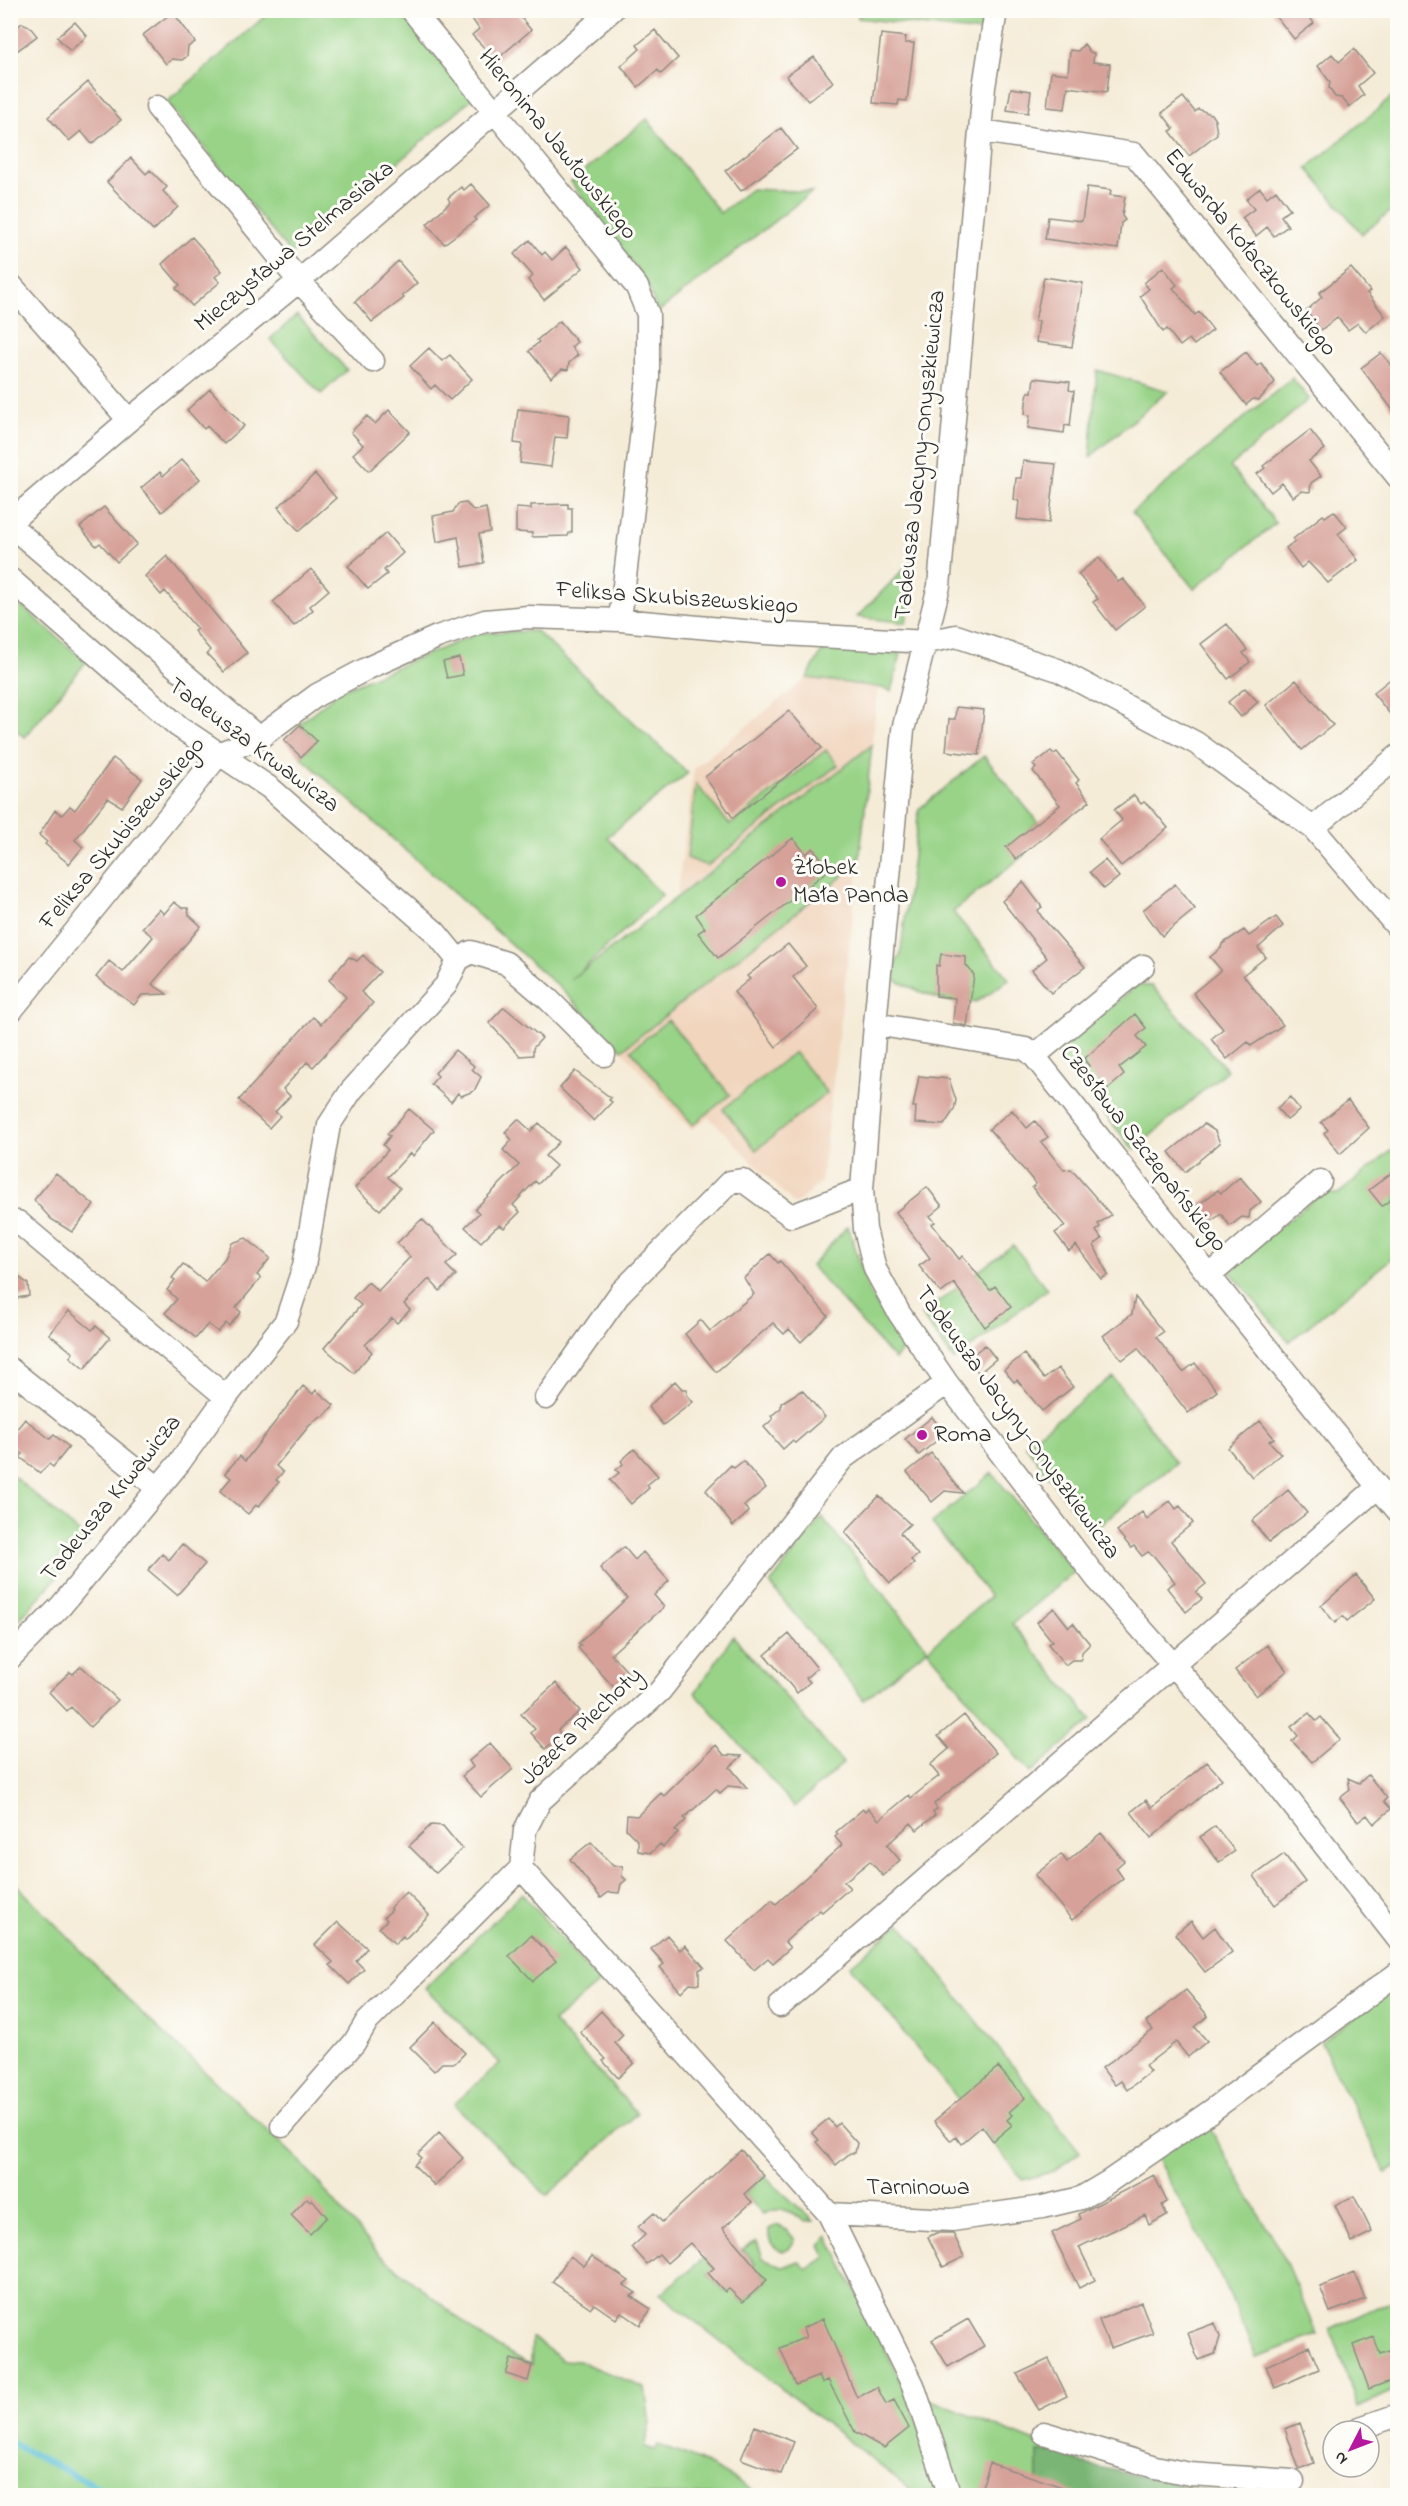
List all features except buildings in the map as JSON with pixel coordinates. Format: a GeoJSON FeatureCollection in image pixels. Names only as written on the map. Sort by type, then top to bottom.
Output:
{"type":"FeatureCollection","features":[{"type":"Feature","properties":{"kind":"street","name":"Hieronima Jawłowskiego"},"geometry":{"type":"LineString","coordinates":[[412,10],[637,287],[648,314],[648,378],[620,620]]}},
{"type":"Feature","properties":{"kind":"street","name":"Mieczysława Stelmasiaka"},"geometry":{"type":"LineString","coordinates":[[10,524],[129,420],[299,281],[612,10]]}},
{"type":"Feature","properties":{"kind":"street","name":"Tadeusza Jacyny-Onyszkiewicza"},"geometry":{"type":"LineString","coordinates":[[996,10],[984,87],[982,131],[939,586],[927,642],[903,730],[862,1189],[865,1229],[875,1269],[899,1313],[947,1383],[1097,1579],[1256,1758],[1398,1939]]}},
{"type":"Feature","properties":{"kind":"street"},"geometry":{"type":"LineString","coordinates":[[157,107],[299,281],[373,361]]}},
{"type":"Feature","properties":{"kind":"street","name":"Edwarda Kołaczkowskiego"},"geometry":{"type":"LineString","coordinates":[[982,131],[1134,154],[1398,477]]}},
{"type":"Feature","properties":{"kind":"street"},"geometry":{"type":"LineString","coordinates":[[10,284],[129,420]]}},
{"type":"Feature","properties":{"kind":"street"},"geometry":{"type":"LineString","coordinates":[[10,524],[259,738]]}},
{"type":"Feature","properties":{"kind":"street","name":"Tadeusza Krwawicza"},"geometry":{"type":"LineString","coordinates":[[10,579],[178,726],[270,788],[435,932],[459,960],[446,985],[351,1091],[329,1125],[304,1266],[286,1321],[226,1397],[179,1463],[61,1606],[10,1658]]}},
{"type":"Feature","properties":{"kind":"street","name":"Feliksa Skubiszewskiego"},"geometry":{"type":"LineString","coordinates":[[10,1012],[220,753],[259,738],[317,695],[368,668],[436,637],[485,621],[528,617],[620,620],[766,633],[927,642],[956,636],[1058,670],[1196,743],[1313,828],[1398,928]]}},
{"type":"Feature","properties":{"kind":"street"},"geometry":{"type":"LineString","coordinates":[[1313,828],[1398,756]]}},
{"type":"Feature","properties":{"kind":"street"},"geometry":{"type":"LineString","coordinates":[[459,960],[471,951],[506,963],[549,999],[604,1055]]}},
{"type":"Feature","properties":{"kind":"street","name":"Czesława Szczepańskiego"},"geometry":{"type":"LineString","coordinates":[[1034,1056],[1143,966]]}},
{"type":"Feature","properties":{"kind":"street","name":"Czesława Szczepańskiego"},"geometry":{"type":"LineString","coordinates":[[875,1024],[1026,1049],[1034,1056],[1398,1511]]}},
{"type":"Feature","properties":{"kind":"street"},"geometry":{"type":"LineString","coordinates":[[546,1398],[621,1292],[730,1182],[742,1180],[791,1216],[862,1189]]}},
{"type":"Feature","properties":{"kind":"street","name":"Czesława Szczepańskiego"},"geometry":{"type":"LineString","coordinates":[[1209,1276],[1320,1182]]}},
{"type":"Feature","properties":{"kind":"street"},"geometry":{"type":"LineString","coordinates":[[18,1222],[226,1397]]}},
{"type":"Feature","properties":{"kind":"street"},"geometry":{"type":"LineString","coordinates":[[10,1369],[157,1487]]}},
{"type":"Feature","properties":{"kind":"street","name":"Józefa Piechoty"},"geometry":{"type":"LineString","coordinates":[[521,1868],[525,1830],[540,1802],[660,1691],[843,1458],[947,1383]]}},
{"type":"Feature","properties":{"kind":"street"},"geometry":{"type":"LineString","coordinates":[[780,2006],[1378,1487]]}},
{"type":"Feature","properties":{"kind":"street"},"geometry":{"type":"LineString","coordinates":[[282,2126],[354,2043],[366,2023],[521,1868],[829,2214],[913,2385],[950,2496]]}},
{"type":"Feature","properties":{"kind":"street","name":"Tarninowa"},"geometry":{"type":"LineString","coordinates":[[829,2214],[952,2220],[1043,2207],[1081,2198],[1211,2111],[1398,1973]]}},
{"type":"Feature","properties":{"kind":"street"},"geometry":{"type":"LineString","coordinates":[[1381,2421],[1398,2415]]}},
{"type":"Feature","properties":{"kind":"street"},"geometry":{"type":"LineString","coordinates":[[1044,2433],[1155,2467],[1190,2474],[1219,2478],[1293,2481]]}},
{"type":"Feature","properties":{"kind":"shaded area"},"geometry":{"type":"Polygon","coordinates":[[[807,678],[878,687],[872,745],[677,895],[694,768],[807,678]]]}},
{"type":"Feature","properties":{"kind":"shaded area"},"geometry":{"type":"Polygon","coordinates":[[[859,863],[821,1182],[795,1205],[709,1117],[691,1130],[622,1050],[859,863]]]}},
{"type":"Feature","properties":{"kind":"green space"},"geometry":{"type":"Polygon","coordinates":[[[272,10],[401,11],[474,97],[291,254],[167,102],[272,10]]]}},
{"type":"Feature","properties":{"kind":"green space"},"geometry":{"type":"Polygon","coordinates":[[[858,11],[984,11],[981,32],[858,18],[858,11]]]}},
{"type":"Feature","properties":{"kind":"green space"},"geometry":{"type":"Polygon","coordinates":[[[1397,93],[1397,206],[1362,234],[1307,168],[1397,93]]]}},
{"type":"Feature","properties":{"kind":"green space"},"geometry":{"type":"Polygon","coordinates":[[[647,119],[720,213],[751,189],[812,192],[658,312],[646,282],[571,182],[647,119]]]}},
{"type":"Feature","properties":{"kind":"green space"},"geometry":{"type":"Polygon","coordinates":[[[297,315],[347,370],[321,394],[270,339],[297,315]]]}},
{"type":"Feature","properties":{"kind":"green space"},"geometry":{"type":"Polygon","coordinates":[[[1097,370],[1168,391],[1090,457],[1097,370]]]}},
{"type":"Feature","properties":{"kind":"green space"},"geometry":{"type":"Polygon","coordinates":[[[1292,378],[1309,399],[1230,467],[1276,523],[1194,589],[1132,512],[1292,378]]]}},
{"type":"Feature","properties":{"kind":"green space"},"geometry":{"type":"Polygon","coordinates":[[[916,557],[906,623],[857,617],[916,557]]]}},
{"type":"Feature","properties":{"kind":"green space"},"geometry":{"type":"Polygon","coordinates":[[[11,597],[86,662],[25,737],[11,727],[11,597]]]}},
{"type":"Feature","properties":{"kind":"green space"},"geometry":{"type":"Polygon","coordinates":[[[536,631],[688,773],[607,837],[662,895],[571,980],[872,745],[859,863],[622,1050],[560,988],[301,757],[316,741],[299,724],[341,690],[479,633],[536,631]]]}},
{"type":"Feature","properties":{"kind":"green space"},"geometry":{"type":"Polygon","coordinates":[[[832,645],[901,654],[891,691],[878,687],[807,678],[821,653],[832,645]]]}},
{"type":"Feature","properties":{"kind":"green space"},"geometry":{"type":"Polygon","coordinates":[[[826,750],[838,765],[707,866],[687,858],[696,784],[730,825],[826,750]]]}},
{"type":"Feature","properties":{"kind":"green space"},"geometry":{"type":"Polygon","coordinates":[[[984,756],[1038,822],[1014,842],[1024,855],[953,912],[1009,979],[977,1001],[959,1003],[947,1001],[895,980],[896,960],[900,957],[919,809],[984,756]]]}},
{"type":"Feature","properties":{"kind":"green space"},"geometry":{"type":"Polygon","coordinates":[[[1137,985],[1152,986],[1227,1070],[1134,1150],[1062,1063],[1062,1049],[1137,985]]]}},
{"type":"Feature","properties":{"kind":"green space"},"geometry":{"type":"Polygon","coordinates":[[[668,1020],[730,1095],[693,1125],[631,1050],[668,1020]]]}},
{"type":"Feature","properties":{"kind":"green space"},"geometry":{"type":"Polygon","coordinates":[[[794,1052],[827,1093],[756,1150],[723,1109],[794,1052]]]}},
{"type":"Feature","properties":{"kind":"green space"},"geometry":{"type":"Polygon","coordinates":[[[1397,1146],[1397,1254],[1289,1342],[1228,1269],[1322,1193],[1338,1194],[1397,1146]]]}},
{"type":"Feature","properties":{"kind":"green space"},"geometry":{"type":"Polygon","coordinates":[[[848,1226],[870,1294],[904,1347],[895,1360],[811,1266],[848,1226]]]}},
{"type":"Feature","properties":{"kind":"green space"},"geometry":{"type":"Polygon","coordinates":[[[1013,1245],[1047,1289],[954,1360],[921,1315],[1013,1245]]]}},
{"type":"Feature","properties":{"kind":"green space"},"geometry":{"type":"Polygon","coordinates":[[[1113,1377],[1176,1463],[1090,1533],[1025,1444],[1113,1377]]]}},
{"type":"Feature","properties":{"kind":"green space"},"geometry":{"type":"Polygon","coordinates":[[[992,1473],[1074,1572],[1012,1624],[1092,1720],[1030,1773],[927,1649],[864,1700],[770,1584],[822,1517],[928,1649],[990,1597],[932,1523],[992,1473]]]}},
{"type":"Feature","properties":{"kind":"green space"},"geometry":{"type":"Polygon","coordinates":[[[11,1474],[89,1541],[11,1629],[11,1474]]]}},
{"type":"Feature","properties":{"kind":"green space"},"geometry":{"type":"Polygon","coordinates":[[[733,1636],[843,1763],[795,1807],[695,1693],[733,1636]]]}},
{"type":"Feature","properties":{"kind":"green space"},"geometry":{"type":"Polygon","coordinates":[[[10,1878],[146,2017],[300,2161],[379,2254],[486,2340],[531,2365],[532,2337],[562,2360],[579,2361],[645,2388],[650,2424],[644,2447],[656,2450],[658,2445],[685,2454],[723,2472],[759,2495],[11,2495],[10,1878]]]}},
{"type":"Feature","properties":{"kind":"green space"},"geometry":{"type":"Polygon","coordinates":[[[522,1893],[599,1983],[553,2022],[637,2113],[547,2196],[454,2104],[500,2063],[425,1988],[522,1893]]]}},
{"type":"Feature","properties":{"kind":"green space"},"geometry":{"type":"Polygon","coordinates":[[[900,1923],[1080,2152],[1054,2171],[1023,2180],[850,1966],[900,1923]]]}},
{"type":"Feature","properties":{"kind":"green space"},"geometry":{"type":"Polygon","coordinates":[[[1397,1985],[1397,2167],[1386,2173],[1321,2042],[1397,1985]]]}},
{"type":"Feature","properties":{"kind":"green space"},"geometry":{"type":"Polygon","coordinates":[[[1206,2121],[1283,2256],[1317,2335],[1256,2357],[1226,2286],[1156,2157],[1206,2121]]]}},
{"type":"Feature","properties":{"kind":"green space"},"geometry":{"type":"Polygon","coordinates":[[[764,2176],[814,2221],[806,2222],[785,2210],[769,2211],[763,2214],[744,2194],[764,2176]]]}},
{"type":"Feature","properties":{"kind":"green space"},"geometry":{"type":"Polygon","coordinates":[[[777,2225],[788,2231],[795,2240],[789,2249],[783,2252],[773,2246],[769,2237],[769,2229],[777,2225]]]}},
{"type":"Feature","properties":{"kind":"green space"},"geometry":{"type":"Polygon","coordinates":[[[828,2236],[899,2377],[921,2430],[938,2495],[918,2495],[660,2294],[704,2258],[714,2268],[708,2274],[725,2292],[730,2288],[743,2302],[767,2280],[758,2270],[750,2267],[755,2263],[742,2249],[757,2241],[763,2258],[784,2267],[799,2261],[807,2270],[826,2257],[820,2245],[828,2236]]]}},
{"type":"Feature","properties":{"kind":"green space"},"geometry":{"type":"Polygon","coordinates":[[[1397,2298],[1397,2389],[1358,2407],[1330,2329],[1397,2298]]]}},
{"type":"Feature","properties":{"kind":"green space"},"geometry":{"type":"Polygon","coordinates":[[[924,2397],[1060,2452],[1038,2452],[1038,2495],[958,2495],[924,2397]]]}},
{"type":"Feature","properties":{"kind":"green space"},"geometry":{"type":"Polygon","coordinates":[[[1038,2452],[1060,2452],[1081,2463],[1226,2495],[1038,2495],[1038,2452]]]}},
{"type":"Feature","properties":{"kind":"waterway"},"geometry":{"type":"LineString","coordinates":[[10,2442],[115,2496]]}},
{"type":"Feature","properties":{"kind":"place","name":"Żłobek Mała Panda"},"geometry":{"type":"Point","coordinates":[781,882]}},
{"type":"Feature","properties":{"kind":"place","name":"Roma"},"geometry":{"type":"Point","coordinates":[922,1435]}}]}
